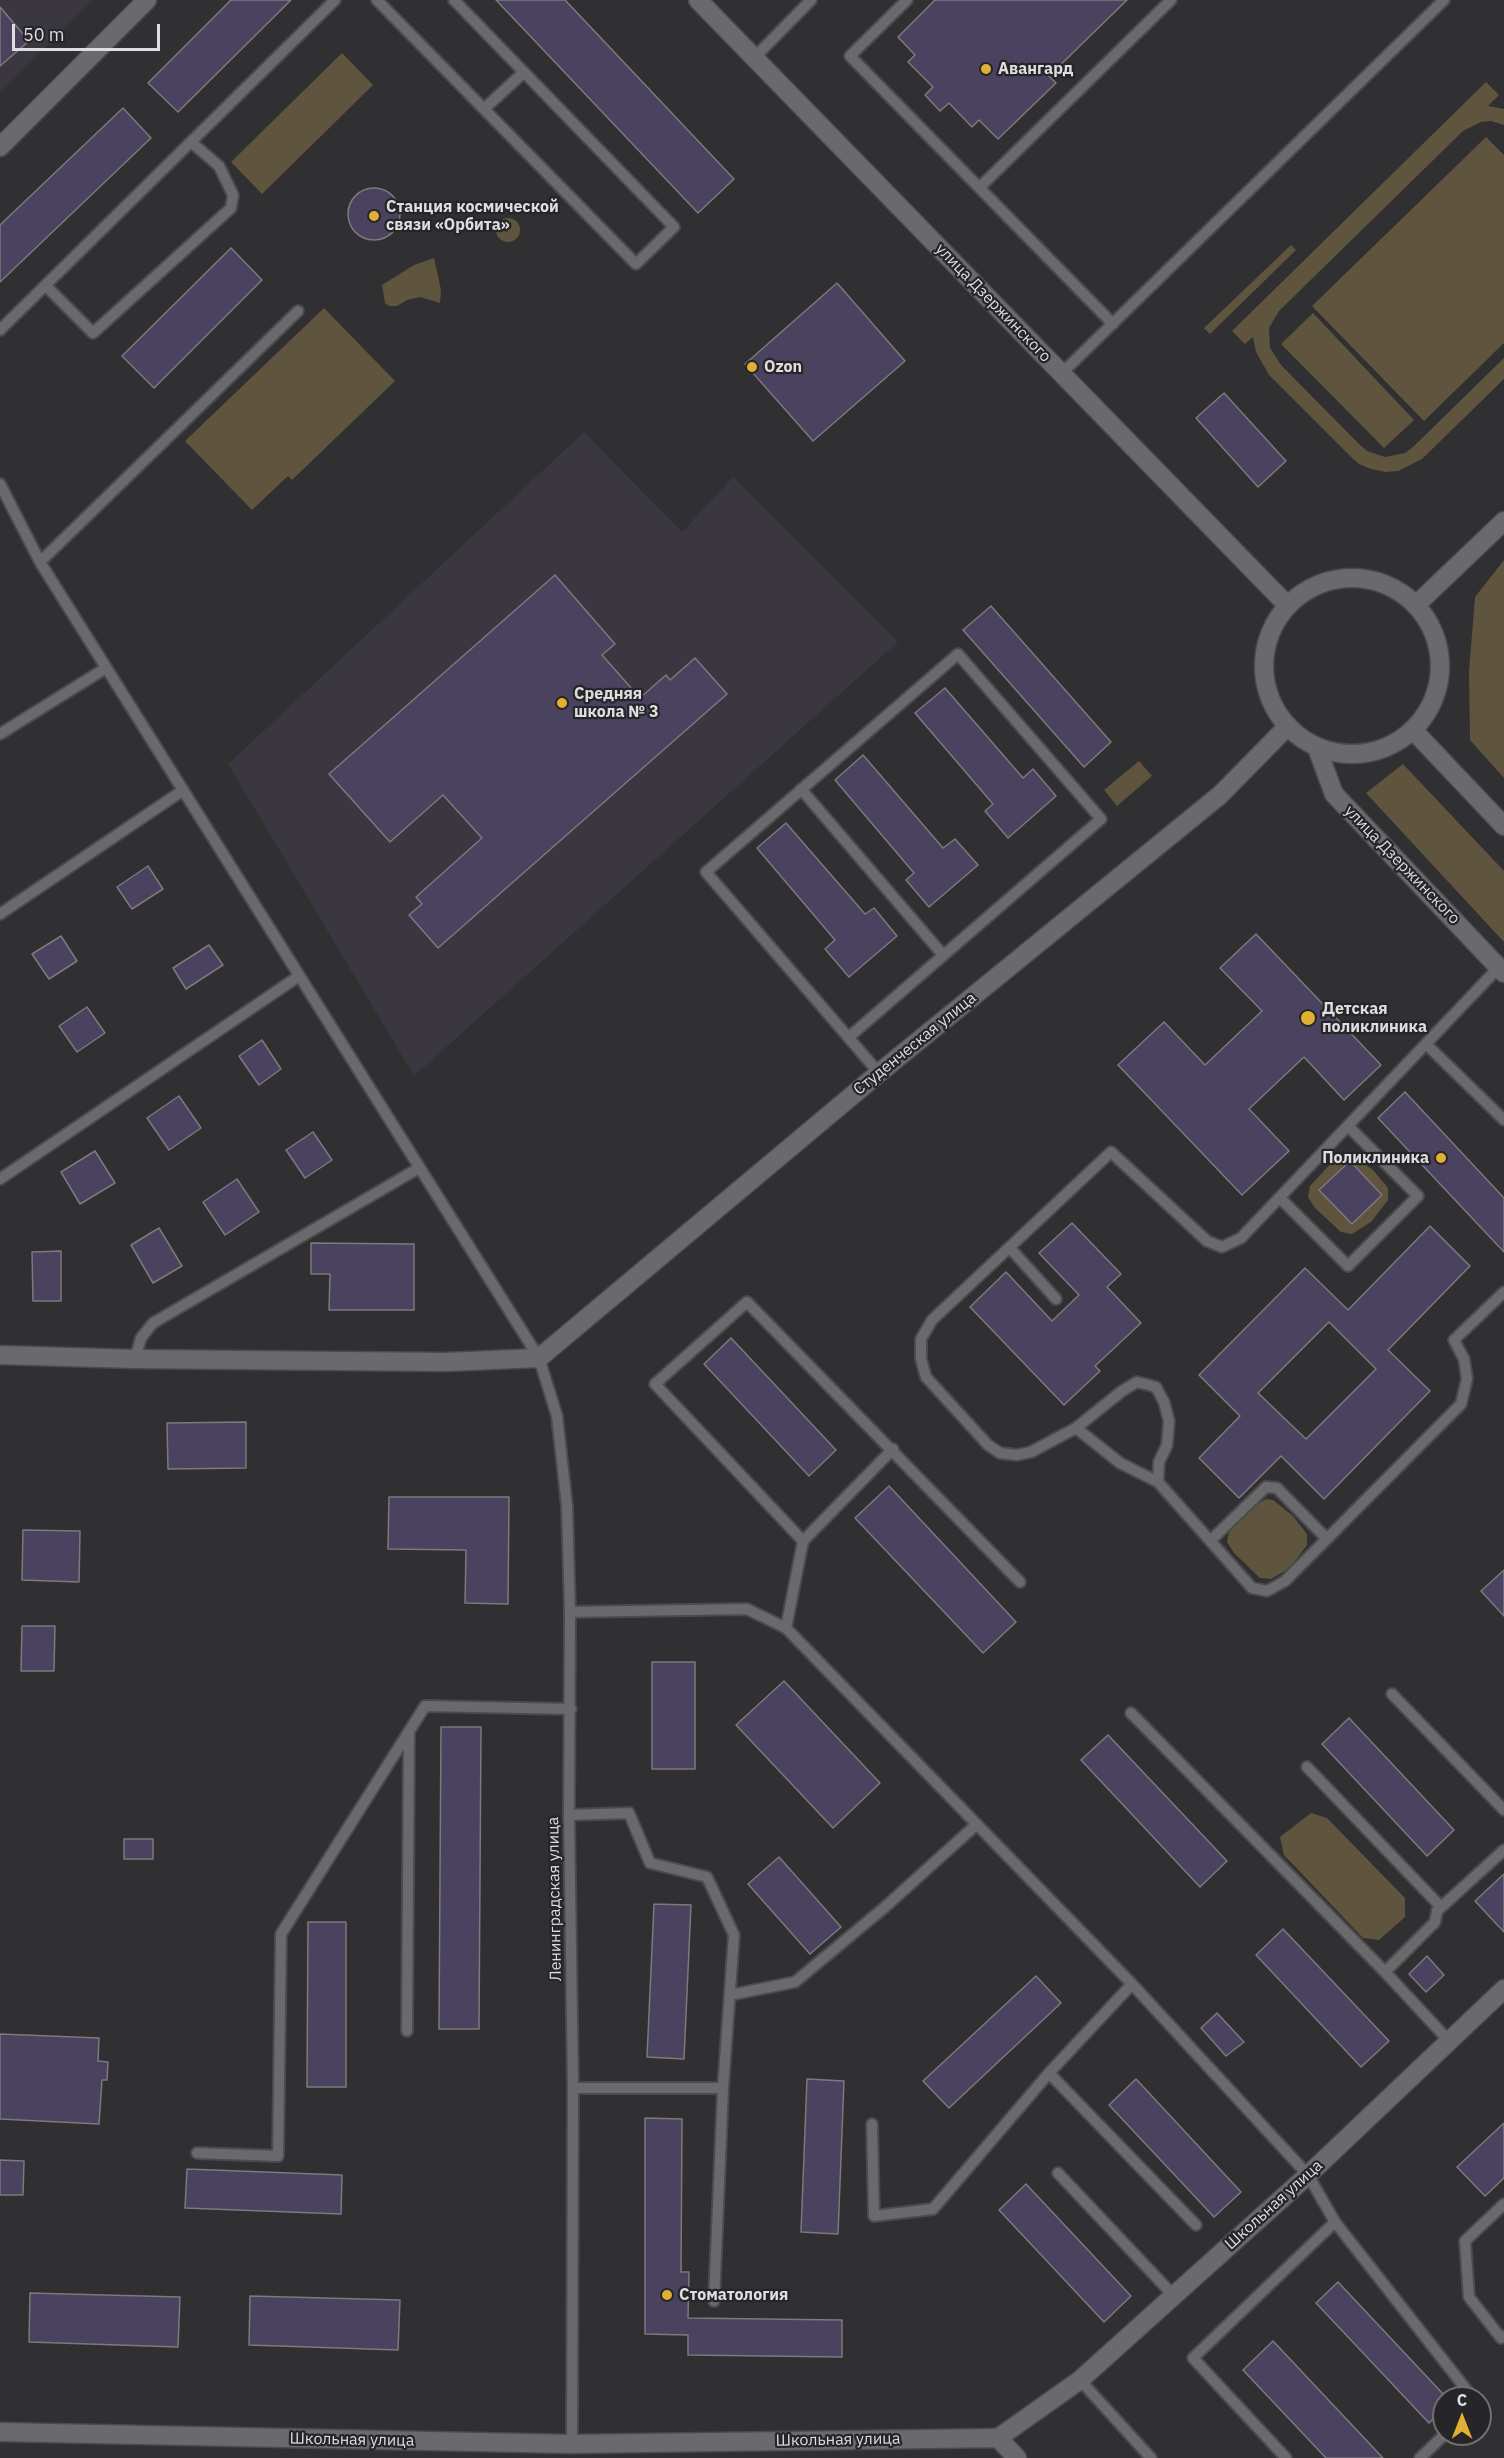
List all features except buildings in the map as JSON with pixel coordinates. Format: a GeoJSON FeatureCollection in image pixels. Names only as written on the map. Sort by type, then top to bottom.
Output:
{"type":"FeatureCollection","features":[{"type":"Feature","properties":{"kind":"street"},"geometry":{"type":"LineString","coordinates":[[0,147],[147,0]]}},
{"type":"Feature","properties":{"kind":"street","name":"улица Дзержинского"},"geometry":{"type":"LineString","coordinates":[[698,0],[1288,606]]}},
{"type":"Feature","properties":{"kind":"street"},"geometry":{"type":"LineString","coordinates":[[1416,605],[1504,521]]}},
{"type":"Feature","properties":{"kind":"street"},"geometry":{"type":"LineString","coordinates":[[1341,579],[1368,579],[1393,588],[1416,605],[1428,620],[1438,646],[1441,673],[1434,700],[1420,724],[1399,741],[1373,753],[1345,755],[1317,748],[1295,735],[1278,716],[1269,698],[1264,678],[1264,658],[1268,639],[1276,620],[1293,600],[1316,585],[1341,579]]}},
{"type":"Feature","properties":{"kind":"street","name":"Студенческая улица"},"geometry":{"type":"LineString","coordinates":[[538,1358],[879,1073],[1220,795],[1288,726]]}},
{"type":"Feature","properties":{"kind":"street"},"geometry":{"type":"LineString","coordinates":[[1413,730],[1504,826]]}},
{"type":"Feature","properties":{"kind":"street","name":"улица Дзержинского"},"geometry":{"type":"LineString","coordinates":[[1317,748],[1334,794],[1502,970]]}},
{"type":"Feature","properties":{"kind":"street"},"geometry":{"type":"LineString","coordinates":[[0,1355],[135,1359],[446,1362],[538,1358]]}},
{"type":"Feature","properties":{"kind":"street","name":"Школьная улица"},"geometry":{"type":"LineString","coordinates":[[0,2432],[572,2444],[999,2438],[1080,2380],[1308,2175],[1504,1989]]}},
{"type":"Feature","properties":{"kind":"street"},"geometry":{"type":"LineString","coordinates":[[999,2438],[1017,2458]]}},
{"type":"Feature","properties":{"kind":"lane"},"geometry":{"type":"LineString","coordinates":[[0,330],[335,0]]}},
{"type":"Feature","properties":{"kind":"lane"},"geometry":{"type":"LineString","coordinates":[[377,0],[636,264],[674,227],[454,0]]}},
{"type":"Feature","properties":{"kind":"lane"},"geometry":{"type":"LineString","coordinates":[[754,58],[811,0]]}},
{"type":"Feature","properties":{"kind":"lane"},"geometry":{"type":"LineString","coordinates":[[907,0],[850,56],[1113,324]]}},
{"type":"Feature","properties":{"kind":"lane"},"geometry":{"type":"LineString","coordinates":[[980,187],[1171,0]]}},
{"type":"Feature","properties":{"kind":"lane"},"geometry":{"type":"LineString","coordinates":[[1061,374],[1444,0]]}},
{"type":"Feature","properties":{"kind":"lane"},"geometry":{"type":"LineString","coordinates":[[484,109],[524,72]]}},
{"type":"Feature","properties":{"kind":"lane"},"geometry":{"type":"LineString","coordinates":[[46,286],[93,333],[231,208],[233,195],[219,166],[191,142]]}},
{"type":"Feature","properties":{"kind":"lane"},"geometry":{"type":"LineString","coordinates":[[40,562],[298,311]]}},
{"type":"Feature","properties":{"kind":"lane","name":"Ленинградская улица"},"geometry":{"type":"LineString","coordinates":[[0,484],[40,562],[538,1358],[557,1416],[567,1506],[570,1612],[569,1815],[573,2088],[572,2444]]}},
{"type":"Feature","properties":{"kind":"lane"},"geometry":{"type":"LineString","coordinates":[[849,1037],[1101,819],[958,654],[706,872],[879,1073]]}},
{"type":"Feature","properties":{"kind":"lane"},"geometry":{"type":"LineString","coordinates":[[0,734],[106,668]]}},
{"type":"Feature","properties":{"kind":"lane"},"geometry":{"type":"LineString","coordinates":[[801,789],[944,955]]}},
{"type":"Feature","properties":{"kind":"lane"},"geometry":{"type":"LineString","coordinates":[[0,914],[182,790]]}},
{"type":"Feature","properties":{"kind":"lane"},"geometry":{"type":"LineString","coordinates":[[1158,1482],[1159,1462],[1167,1444],[1169,1421],[1164,1402],[1155,1387],[1137,1382],[1122,1391],[1076,1428],[1031,1452],[1017,1455],[1000,1453],[988,1444],[926,1377],[921,1359],[921,1339],[932,1320],[1111,1152],[1207,1240],[1222,1247],[1241,1238],[1426,1044],[1502,970]]}},
{"type":"Feature","properties":{"kind":"lane"},"geometry":{"type":"LineString","coordinates":[[0,1179],[299,976]]}},
{"type":"Feature","properties":{"kind":"lane"},"geometry":{"type":"LineString","coordinates":[[1426,1044],[1504,1120]]}},
{"type":"Feature","properties":{"kind":"lane"},"geometry":{"type":"LineString","coordinates":[[1280,1198],[1348,1266],[1418,1196],[1348,1126]]}},
{"type":"Feature","properties":{"kind":"lane"},"geometry":{"type":"LineString","coordinates":[[135,1359],[141,1338],[153,1323],[419,1168]]}},
{"type":"Feature","properties":{"kind":"lane"},"geometry":{"type":"LineString","coordinates":[[1010,1248],[1056,1299]]}},
{"type":"Feature","properties":{"kind":"lane"},"geometry":{"type":"LineString","coordinates":[[1076,1428],[1120,1463],[1158,1482],[1252,1588],[1267,1591],[1285,1581],[1461,1404],[1467,1379],[1464,1359],[1454,1340],[1504,1292]]}},
{"type":"Feature","properties":{"kind":"lane"},"geometry":{"type":"LineString","coordinates":[[802,1541],[656,1384],[747,1302],[893,1449],[1020,1582]]}},
{"type":"Feature","properties":{"kind":"lane"},"geometry":{"type":"LineString","coordinates":[[786,1628],[802,1541],[893,1449]]}},
{"type":"Feature","properties":{"kind":"lane"},"geometry":{"type":"LineString","coordinates":[[1209,1541],[1266,1487],[1277,1488],[1327,1539]]}},
{"type":"Feature","properties":{"kind":"lane"},"geometry":{"type":"LineString","coordinates":[[570,1612],[747,1609],[786,1628],[1132,1983],[1308,2175],[1335,2222],[1464,2386]]}},
{"type":"Feature","properties":{"kind":"lane"},"geometry":{"type":"LineString","coordinates":[[1392,1694],[1504,1810]]}},
{"type":"Feature","properties":{"kind":"lane"},"geometry":{"type":"LineString","coordinates":[[197,2153],[278,2156],[281,1934],[425,1706],[571,1709]]}},
{"type":"Feature","properties":{"kind":"lane"},"geometry":{"type":"LineString","coordinates":[[1131,1713],[1385,1972],[1450,2042]]}},
{"type":"Feature","properties":{"kind":"lane"},"geometry":{"type":"LineString","coordinates":[[407,2031],[409,1731]]}},
{"type":"Feature","properties":{"kind":"lane"},"geometry":{"type":"LineString","coordinates":[[1307,1767],[1441,1907]]}},
{"type":"Feature","properties":{"kind":"lane"},"geometry":{"type":"LineString","coordinates":[[569,1815],[629,1813],[650,1863],[707,1877],[734,1935],[723,2088],[714,2301]]}},
{"type":"Feature","properties":{"kind":"lane"},"geometry":{"type":"LineString","coordinates":[[730,1995],[795,1982],[885,1907],[977,1824]]}},
{"type":"Feature","properties":{"kind":"lane"},"geometry":{"type":"LineString","coordinates":[[1385,1972],[1435,1922],[1437,1911],[1504,1850]]}},
{"type":"Feature","properties":{"kind":"lane"},"geometry":{"type":"LineString","coordinates":[[872,2124],[874,2216],[933,2209],[1049,2073],[1132,1983]]}},
{"type":"Feature","properties":{"kind":"lane"},"geometry":{"type":"LineString","coordinates":[[1049,2073],[1196,2225]]}},
{"type":"Feature","properties":{"kind":"lane"},"geometry":{"type":"LineString","coordinates":[[573,2088],[723,2088]]}},
{"type":"Feature","properties":{"kind":"lane"},"geometry":{"type":"LineString","coordinates":[[1058,2173],[1174,2296]]}},
{"type":"Feature","properties":{"kind":"lane"},"geometry":{"type":"LineString","coordinates":[[1504,2204],[1465,2241],[1469,2297],[1501,2338],[1504,2336]]}},
{"type":"Feature","properties":{"kind":"lane"},"geometry":{"type":"LineString","coordinates":[[1286,2458],[1193,2358],[1335,2222]]}},
{"type":"Feature","properties":{"kind":"lane"},"geometry":{"type":"LineString","coordinates":[[1080,2380],[1151,2458]]}},
{"type":"Feature","properties":{"kind":"lane"},"geometry":{"type":"LineString","coordinates":[[1420,2458],[1432,2446]]}},
{"type":"Feature","properties":{"kind":"shaded area"},"geometry":{"type":"Polygon","coordinates":[[[0,0],[93,0],[0,93],[0,0]]]}},
{"type":"Feature","properties":{"kind":"shaded area"},"geometry":{"type":"Polygon","coordinates":[[[342,53],[373,85],[262,194],[231,162],[342,53]]]}},
{"type":"Feature","properties":{"kind":"shaded area"},"geometry":{"type":"Polygon","coordinates":[[[1486,82],[1499,95],[1488,106],[1504,109],[1504,125],[1491,121],[1481,122],[1463,131],[1279,311],[1269,328],[1270,348],[1281,365],[1359,444],[1367,451],[1385,457],[1405,453],[1413,447],[1504,358],[1504,379],[1422,459],[1398,471],[1385,472],[1371,469],[1359,464],[1349,455],[1269,375],[1256,352],[1253,337],[1245,344],[1232,331],[1486,82]]]}},
{"type":"Feature","properties":{"kind":"shaded area"},"geometry":{"type":"Polygon","coordinates":[[[1486,137],[1504,155],[1504,343],[1424,421],[1312,306],[1486,137]]]}},
{"type":"Feature","properties":{"kind":"shaded area"},"geometry":{"type":"Polygon","coordinates":[[[508,218],[513,219],[519,225],[519,235],[513,241],[508,242],[503,241],[497,235],[496,230],[497,225],[503,219],[508,218]]]}},
{"type":"Feature","properties":{"kind":"shaded area"},"geometry":{"type":"Polygon","coordinates":[[[1291,245],[1296,250],[1210,334],[1204,328],[1291,245]]]}},
{"type":"Feature","properties":{"kind":"shaded area"},"geometry":{"type":"Polygon","coordinates":[[[434,258],[441,290],[440,303],[420,297],[407,300],[397,306],[389,306],[385,303],[382,285],[414,265],[434,258]]]}},
{"type":"Feature","properties":{"kind":"shaded area"},"geometry":{"type":"Polygon","coordinates":[[[324,308],[395,381],[292,480],[288,476],[252,510],[185,441],[324,308]]]}},
{"type":"Feature","properties":{"kind":"shaded area"},"geometry":{"type":"Polygon","coordinates":[[[1313,313],[1414,420],[1384,448],[1281,344],[1313,313]]]}},
{"type":"Feature","properties":{"kind":"shaded area","name":"Средняя школа № 3"},"geometry":{"type":"Polygon","coordinates":[[[584,432],[682,532],[733,477],[898,642],[414,1076],[228,764],[584,432]]]}},
{"type":"Feature","properties":{"kind":"shaded area"},"geometry":{"type":"Polygon","coordinates":[[[1504,560],[1504,778],[1470,740],[1469,671],[1475,597],[1504,560]]]}},
{"type":"Feature","properties":{"kind":"shaded area"},"geometry":{"type":"Polygon","coordinates":[[[1139,761],[1152,776],[1117,806],[1104,790],[1139,761]]]}},
{"type":"Feature","properties":{"kind":"shaded area"},"geometry":{"type":"Polygon","coordinates":[[[1403,764],[1504,871],[1504,942],[1366,793],[1403,764]]]}},
{"type":"Feature","properties":{"kind":"shaded area"},"geometry":{"type":"Polygon","coordinates":[[[1347,1153],[1354,1155],[1374,1171],[1388,1188],[1388,1200],[1371,1222],[1352,1234],[1341,1232],[1315,1208],[1308,1197],[1310,1186],[1334,1160],[1347,1153]]]}},
{"type":"Feature","properties":{"kind":"shaded area"},"geometry":{"type":"Polygon","coordinates":[[[1266,1499],[1273,1500],[1293,1516],[1307,1534],[1307,1545],[1290,1568],[1271,1579],[1260,1578],[1234,1553],[1227,1542],[1229,1532],[1253,1506],[1266,1499]]]}},
{"type":"Feature","properties":{"kind":"shaded area"},"geometry":{"type":"Polygon","coordinates":[[[1311,1813],[1327,1818],[1405,1898],[1405,1917],[1379,1940],[1363,1938],[1284,1855],[1280,1837],[1311,1813]]]}},
{"type":"Feature","properties":{"kind":"place","name":"Авангард"},"geometry":{"type":"Point","coordinates":[986,69]}},
{"type":"Feature","properties":{"kind":"place","name":"Станция космической связи «Орбита»"},"geometry":{"type":"Point","coordinates":[374,216]}},
{"type":"Feature","properties":{"kind":"place","name":"Ozon"},"geometry":{"type":"Point","coordinates":[752,367]}},
{"type":"Feature","properties":{"kind":"place","name":"Средняя школа № 3"},"geometry":{"type":"Point","coordinates":[562,703]}},
{"type":"Feature","properties":{"kind":"place","name":"Детская поликлиника"},"geometry":{"type":"Point","coordinates":[1308,1018]}},
{"type":"Feature","properties":{"kind":"place","name":"Поликлиника"},"geometry":{"type":"Point","coordinates":[1441,1158]}},
{"type":"Feature","properties":{"kind":"place","name":"Стоматология"},"geometry":{"type":"Point","coordinates":[667,2295]}}]}
